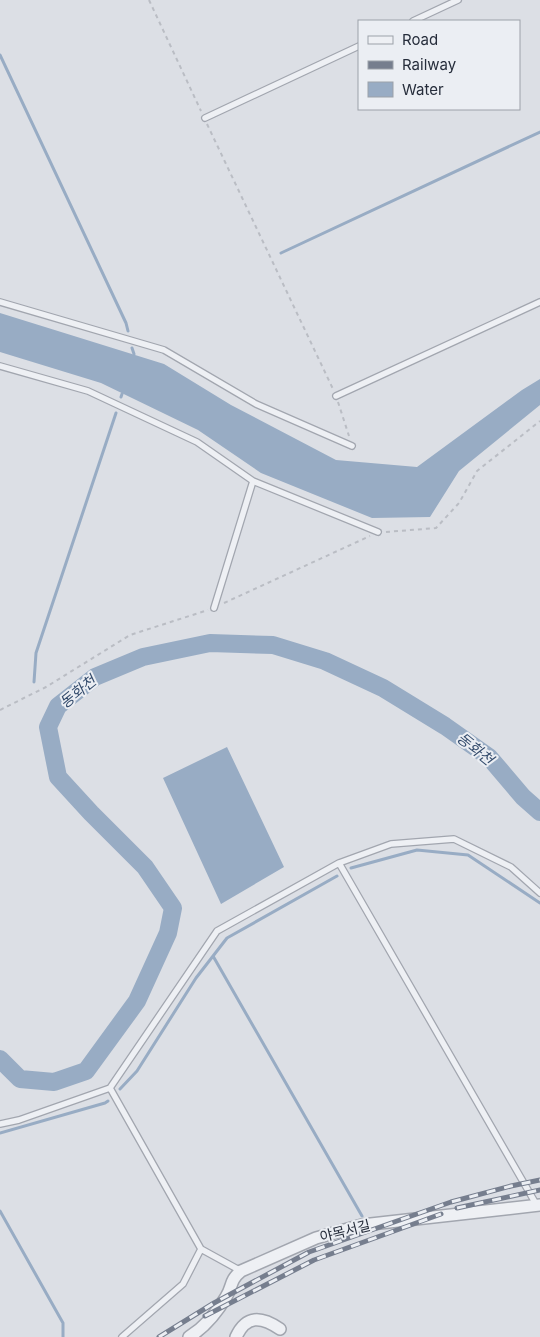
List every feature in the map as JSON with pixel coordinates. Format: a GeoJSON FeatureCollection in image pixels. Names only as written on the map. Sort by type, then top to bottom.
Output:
{"type":"FeatureCollection","features":[{"type":"Feature","properties":{"kind":"street","name":"야목서길"},"geometry":{"type":"LineString","coordinates":[[241,1271],[316,1238],[362,1225],[538,1205]]}},
{"type":"Feature","properties":{"kind":"street"},"geometry":{"type":"LineString","coordinates":[[189,1337],[203,1328],[227,1296],[233,1278],[241,1271]]}},
{"type":"Feature","properties":{"kind":"street"},"geometry":{"type":"LineString","coordinates":[[236,1337],[242,1325],[250,1321],[270,1322],[280,1329]]}},
{"type":"Feature","properties":{"kind":"lane"},"geometry":{"type":"LineString","coordinates":[[415,20],[458,0]]}},
{"type":"Feature","properties":{"kind":"lane"},"geometry":{"type":"LineString","coordinates":[[205,118],[358,46]]}},
{"type":"Feature","properties":{"kind":"lane"},"geometry":{"type":"LineString","coordinates":[[0,302],[164,350],[256,404],[352,446]]}},
{"type":"Feature","properties":{"kind":"lane"},"geometry":{"type":"LineString","coordinates":[[336,396],[540,302]]}},
{"type":"Feature","properties":{"kind":"lane"},"geometry":{"type":"LineString","coordinates":[[0,366],[88,391],[197,442],[253,481],[378,532]]}},
{"type":"Feature","properties":{"kind":"lane"},"geometry":{"type":"LineString","coordinates":[[214,608],[253,481]]}},
{"type":"Feature","properties":{"kind":"lane"},"geometry":{"type":"LineString","coordinates":[[0,1124],[19,1120],[110,1088],[217,931],[339,863],[391,844],[454,839],[511,867],[540,893]]}},
{"type":"Feature","properties":{"kind":"lane"},"geometry":{"type":"LineString","coordinates":[[339,863],[538,1205]]}},
{"type":"Feature","properties":{"kind":"lane"},"geometry":{"type":"LineString","coordinates":[[110,1088],[201,1249],[241,1271]]}},
{"type":"Feature","properties":{"kind":"lane"},"geometry":{"type":"LineString","coordinates":[[122,1337],[183,1284],[201,1249]]}},
{"type":"Feature","properties":{"kind":"path"},"geometry":{"type":"LineString","coordinates":[[149,0],[336,396],[352,446]]}},
{"type":"Feature","properties":{"kind":"path"},"geometry":{"type":"LineString","coordinates":[[0,710],[46,688],[130,635],[214,608],[378,532],[436,528],[458,503],[477,472],[540,421]]}},
{"type":"Feature","properties":{"kind":"water"},"geometry":{"type":"Polygon","coordinates":[[[0,313],[164,364],[231,405],[336,460],[417,467],[522,390],[540,379],[540,405],[459,471],[430,517],[372,518],[261,473],[198,430],[101,383],[0,352],[0,313]]]}},
{"type":"Feature","properties":{"kind":"water"},"geometry":{"type":"Polygon","coordinates":[[[227,747],[284,867],[221,904],[163,778],[227,747]]]}},
{"type":"Feature","properties":{"kind":"waterway"},"geometry":{"type":"LineString","coordinates":[[0,55],[126,323],[128,331]]}},
{"type":"Feature","properties":{"kind":"waterway"},"geometry":{"type":"LineString","coordinates":[[281,253],[540,132]]}},
{"type":"Feature","properties":{"kind":"waterway"},"geometry":{"type":"LineString","coordinates":[[132,348],[134,354]]}},
{"type":"Feature","properties":{"kind":"waterway"},"geometry":{"type":"LineString","coordinates":[[34,682],[36,653],[116,413]]}},
{"type":"Feature","properties":{"kind":"waterway","name":"동화천"},"geometry":{"type":"LineString","coordinates":[[0,1059],[20,1079],[54,1082],[86,1071],[137,1001],[168,933],[173,908],[145,867],[58,777],[48,727],[58,706],[95,677],[143,657],[210,643],[273,645],[325,661],[383,688],[445,726],[489,757],[523,797],[540,812]]}},
{"type":"Feature","properties":{"kind":"waterway"},"geometry":{"type":"LineString","coordinates":[[351,868],[417,850],[468,855],[540,903]]}},
{"type":"Feature","properties":{"kind":"waterway"},"geometry":{"type":"LineString","coordinates":[[120,1089],[137,1071],[196,978],[227,938],[337,876]]}},
{"type":"Feature","properties":{"kind":"waterway"},"geometry":{"type":"LineString","coordinates":[[213,956],[362,1216]]}},
{"type":"Feature","properties":{"kind":"waterway"},"geometry":{"type":"LineString","coordinates":[[0,1133],[108,1101]]}},
{"type":"Feature","properties":{"kind":"waterway"},"geometry":{"type":"LineString","coordinates":[[0,1211],[63,1323],[63,1337]]}},
{"type":"Feature","properties":{"kind":"railway"},"geometry":{"type":"LineString","coordinates":[[159,1337],[214,1303],[309,1252],[451,1202],[540,1180]]}},
{"type":"Feature","properties":{"kind":"railway"},"geometry":{"type":"LineString","coordinates":[[457,1208],[540,1190]]}},
{"type":"Feature","properties":{"kind":"railway"},"geometry":{"type":"LineString","coordinates":[[205,1316],[314,1260],[441,1214]]}}]}
